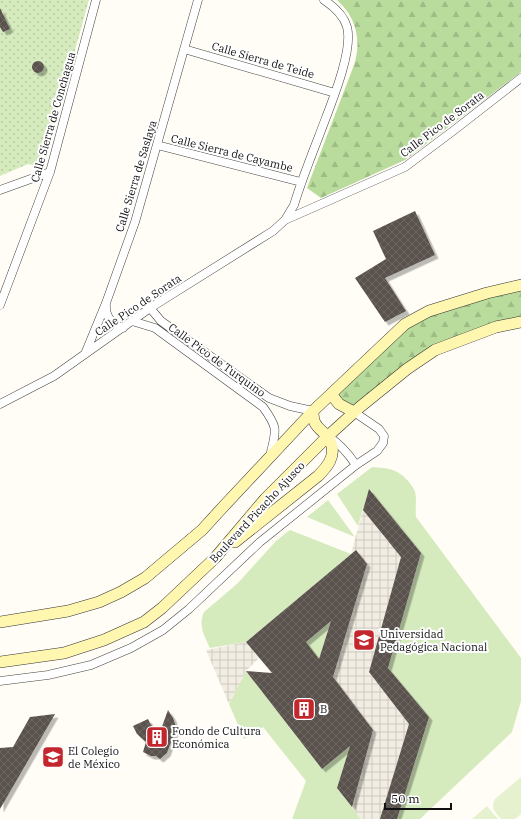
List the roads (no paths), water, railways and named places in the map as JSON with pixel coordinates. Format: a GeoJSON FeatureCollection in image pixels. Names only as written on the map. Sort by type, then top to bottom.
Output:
{"type":"FeatureCollection","features":[{"type":"Feature","properties":{"kind":"main road"},"geometry":{"type":"LineString","coordinates":[[0,622],[68,611],[99,602],[121,592],[145,578],[202,530],[313,411],[405,324],[429,310],[521,285]]}},
{"type":"Feature","properties":{"kind":"main road","name":"Boulevard Picacho Ajusco"},"geometry":{"type":"LineString","coordinates":[[0,662],[64,653],[104,640],[144,622],[162,608],[215,558],[265,499],[328,436],[354,412],[407,369],[435,350],[496,327],[521,322]]}},
{"type":"Feature","properties":{"kind":"main road"},"geometry":{"type":"LineString","coordinates":[[331,394],[339,404],[354,412]]}},
{"type":"Feature","properties":{"kind":"main road"},"geometry":{"type":"LineString","coordinates":[[215,558],[318,476],[328,466],[332,456],[332,447],[328,436],[316,426],[313,419],[313,411]]}},
{"type":"Feature","properties":{"kind":"street","name":"Calle Sierra de Conchagua"},"geometry":{"type":"LineString","coordinates":[[1,300],[50,172],[96,0]]}},
{"type":"Feature","properties":{"kind":"street","name":"Calle Sierra de Saslaya"},"geometry":{"type":"LineString","coordinates":[[84,355],[106,303],[135,222],[198,0]]}},
{"type":"Feature","properties":{"kind":"street","name":"Calle Pico de Sorata"},"geometry":{"type":"LineString","coordinates":[[0,404],[54,376],[150,308],[273,231],[285,220],[294,205],[301,182],[335,93],[347,55],[349,39],[347,27],[343,17],[324,0]]}},
{"type":"Feature","properties":{"kind":"street","name":"Calle Sierra de Teide"},"geometry":{"type":"LineString","coordinates":[[184,49],[335,93]]}},
{"type":"Feature","properties":{"kind":"street","name":"Calle Pico de Sorata"},"geometry":{"type":"LineString","coordinates":[[285,220],[405,167],[453,132],[521,78]]}},
{"type":"Feature","properties":{"kind":"street","name":"Calle Sierra de Cayambe"},"geometry":{"type":"LineString","coordinates":[[157,146],[301,182]]}},
{"type":"Feature","properties":{"kind":"street"},"geometry":{"type":"LineString","coordinates":[[0,190],[50,172]]}},
{"type":"Feature","properties":{"kind":"street"},"geometry":{"type":"LineString","coordinates":[[106,303],[106,311],[109,318],[115,324],[123,328]]}},
{"type":"Feature","properties":{"kind":"street","name":"Calle Pico de Turquino"},"geometry":{"type":"LineString","coordinates":[[150,308],[161,321],[264,395],[290,406],[313,411]]}},
{"type":"Feature","properties":{"kind":"street","name":"Calle Pico de Turquino"},"geometry":{"type":"LineString","coordinates":[[132,321],[155,328],[263,407],[276,428],[270,456]]}},
{"type":"Feature","properties":{"kind":"street"},"geometry":{"type":"LineString","coordinates":[[0,681],[48,675],[91,665],[131,648],[163,630],[189,609],[260,542],[356,465],[377,451],[383,444],[384,436],[379,429],[354,412]]}},
{"type":"Feature","properties":{"kind":"street"},"geometry":{"type":"LineString","coordinates":[[328,436],[346,450],[356,465]]}},
{"type":"Feature","properties":{"kind":"place","name":"Universidad Pedagógica Nacional"},"geometry":{"type":"Point","coordinates":[364,640]}},
{"type":"Feature","properties":{"kind":"place","name":"B"},"geometry":{"type":"Point","coordinates":[304,709]}},
{"type":"Feature","properties":{"kind":"place","name":"Fondo de Cultura Económica"},"geometry":{"type":"Point","coordinates":[157,737]}},
{"type":"Feature","properties":{"kind":"place","name":"El Colegio de México"},"geometry":{"type":"Point","coordinates":[53,757]}}]}
